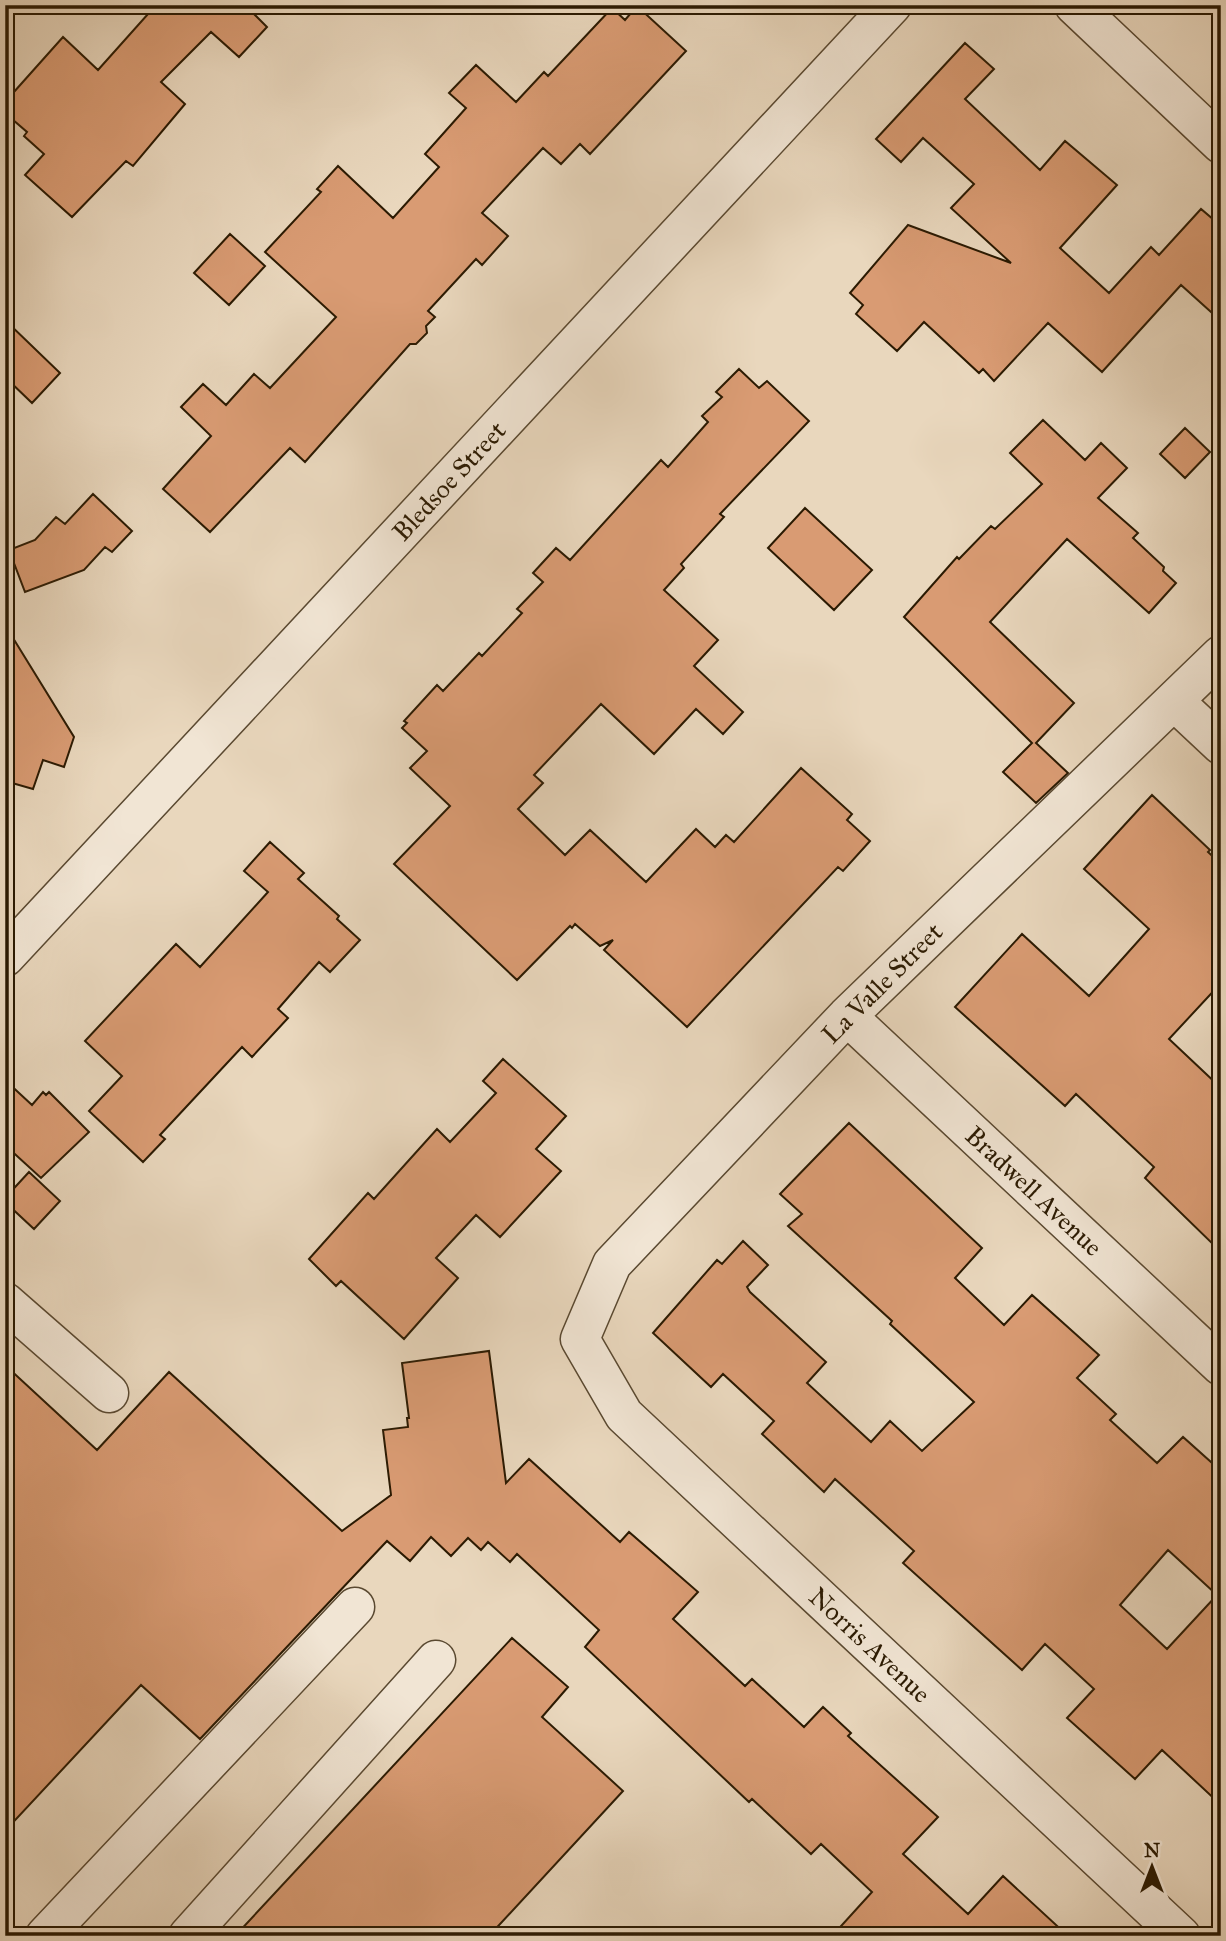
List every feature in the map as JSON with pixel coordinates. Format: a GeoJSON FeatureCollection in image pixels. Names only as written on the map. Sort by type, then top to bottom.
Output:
{"type":"FeatureCollection","features":[{"type":"Feature","properties":{"kind":"street","name":"Bledsoe Street"},"geometry":{"type":"LineString","coordinates":[[5,957],[892,5]]}},
{"type":"Feature","properties":{"kind":"street"},"geometry":{"type":"LineString","coordinates":[[1074,5],[1221,144]]}},
{"type":"Feature","properties":{"kind":"street","name":"La Valle Street"},"geometry":{"type":"LineString","coordinates":[[580,1339],[612,1264],[847,1016],[1221,655]]}},
{"type":"Feature","properties":{"kind":"street"},"geometry":{"type":"LineString","coordinates":[[1174,701],[1221,745]]}},
{"type":"Feature","properties":{"kind":"street","name":"Bradwell Avenue"},"geometry":{"type":"LineString","coordinates":[[847,1016],[1221,1366]]}},
{"type":"Feature","properties":{"kind":"street"},"geometry":{"type":"LineString","coordinates":[[5,1301],[110,1393]]}},
{"type":"Feature","properties":{"kind":"street","name":"Norris Avenue"},"geometry":{"type":"LineString","coordinates":[[580,1339],[624,1415],[1181,1936]]}},
{"type":"Feature","properties":{"kind":"street"},"geometry":{"type":"LineString","coordinates":[[45,1936],[355,1607]]}},
{"type":"Feature","properties":{"kind":"street"},"geometry":{"type":"LineString","coordinates":[[188,1936],[436,1660]]}},
{"type":"Feature","properties":{"kind":"building"},"geometry":{"type":"Polygon","coordinates":[[[156,5],[245,5],[267,27],[239,57],[211,32],[161,82],[185,104],[133,166],[126,161],[72,217],[25,175],[44,154],[24,136],[27,132],[5,113],[5,102],[63,37],[98,70],[156,5]]]}},
{"type":"Feature","properties":{"kind":"building"},"geometry":{"type":"Polygon","coordinates":[[[637,6],[686,51],[590,154],[580,144],[561,164],[543,148],[482,213],[508,236],[482,265],[476,259],[428,311],[435,317],[426,326],[427,333],[416,344],[410,344],[305,462],[290,448],[210,532],[163,489],[211,436],[181,407],[203,384],[226,405],[254,374],[270,388],[336,317],[265,252],[321,192],[317,189],[338,166],[393,218],[439,167],[425,154],[466,108],[449,93],[476,65],[516,102],[544,72],[548,76],[612,8],[625,20],[637,6]]]}},
{"type":"Feature","properties":{"kind":"building"},"geometry":{"type":"Polygon","coordinates":[[[965,43],[994,69],[965,99],[1040,170],[1065,141],[1117,185],[1060,248],[1109,293],[1151,247],[1159,255],[1201,209],[1221,226],[1221,321],[1181,285],[1102,372],[1048,323],[994,381],[983,369],[979,373],[924,322],[897,351],[856,314],[863,305],[850,293],[908,225],[1011,263],[951,208],[974,184],[923,138],[901,162],[876,139],[965,43]]]}},
{"type":"Feature","properties":{"kind":"building"},"geometry":{"type":"Polygon","coordinates":[[[230,234],[265,266],[229,305],[194,273],[230,234]]]}},
{"type":"Feature","properties":{"kind":"building"},"geometry":{"type":"Polygon","coordinates":[[[5,320],[60,373],[32,403],[5,377],[5,320]]]}},
{"type":"Feature","properties":{"kind":"building"},"geometry":{"type":"Polygon","coordinates":[[[739,369],[759,388],[767,381],[809,421],[720,514],[724,517],[681,564],[684,568],[664,590],[718,640],[694,666],[743,712],[723,734],[696,709],[654,754],[601,704],[534,775],[543,783],[518,809],[565,855],[590,830],[646,882],[696,829],[715,847],[726,835],[734,842],[801,768],[852,814],[847,820],[870,841],[843,871],[838,867],[687,1027],[604,950],[613,940],[600,946],[575,924],[517,980],[394,864],[450,806],[410,768],[427,751],[402,728],[407,723],[404,721],[437,685],[443,691],[479,653],[482,656],[522,613],[517,609],[543,582],[533,573],[556,548],[570,560],[661,460],[668,467],[708,422],[702,416],[722,397],[716,392],[739,369]]]}},
{"type":"Feature","properties":{"kind":"building"},"geometry":{"type":"Polygon","coordinates":[[[1043,420],[1085,460],[1101,443],[1127,468],[1098,498],[1138,533],[1133,538],[1164,567],[1163,571],[1176,583],[1149,613],[1067,539],[990,622],[1074,703],[1036,743],[1068,773],[1036,803],[1003,772],[1032,743],[904,617],[957,557],[959,559],[991,526],[995,529],[1042,484],[1010,453],[1043,420]]]}},
{"type":"Feature","properties":{"kind":"building"},"geometry":{"type":"Polygon","coordinates":[[[1185,428],[1210,452],[1185,478],[1160,454],[1185,428]]]}},
{"type":"Feature","properties":{"kind":"building"},"geometry":{"type":"Polygon","coordinates":[[[93,494],[132,531],[112,552],[105,547],[84,570],[25,592],[9,550],[35,540],[56,517],[65,524],[93,494]]]}},
{"type":"Feature","properties":{"kind":"building"},"geometry":{"type":"Polygon","coordinates":[[[805,508],[872,570],[834,610],[768,548],[805,508]]]}},
{"type":"Feature","properties":{"kind":"building"},"geometry":{"type":"Polygon","coordinates":[[[5,625],[74,737],[64,767],[43,760],[33,789],[5,781],[5,625]]]}},
{"type":"Feature","properties":{"kind":"building"},"geometry":{"type":"Polygon","coordinates":[[[1152,795],[1210,850],[1208,852],[1221,864],[1221,983],[1169,1039],[1221,1088],[1221,1252],[1145,1178],[1154,1167],[1076,1094],[1065,1106],[955,1007],[1022,934],[1089,996],[1149,929],[1084,869],[1152,795]]]}},
{"type":"Feature","properties":{"kind":"building"},"geometry":{"type":"Polygon","coordinates":[[[270,842],[304,873],[298,879],[339,916],[337,919],[360,940],[330,972],[319,962],[278,1009],[288,1018],[252,1057],[242,1047],[160,1135],[165,1139],[143,1162],[89,1111],[122,1076],[85,1041],[176,944],[200,967],[268,892],[244,871],[270,842]]]}},
{"type":"Feature","properties":{"kind":"building"},"geometry":{"type":"Polygon","coordinates":[[[503,1059],[566,1116],[536,1149],[561,1171],[500,1237],[476,1215],[436,1258],[458,1278],[404,1339],[341,1281],[336,1286],[309,1259],[368,1193],[374,1199],[437,1129],[450,1142],[496,1093],[483,1081],[503,1059]]]}},
{"type":"Feature","properties":{"kind":"building"},"geometry":{"type":"Polygon","coordinates":[[[5,1080],[32,1105],[43,1092],[46,1095],[49,1092],[89,1132],[41,1178],[5,1145],[5,1080]]]}},
{"type":"Feature","properties":{"kind":"building"},"geometry":{"type":"Polygon","coordinates":[[[849,1123],[982,1248],[955,1278],[1004,1325],[1032,1295],[1099,1355],[1077,1378],[1116,1414],[1110,1420],[1157,1463],[1183,1437],[1221,1471],[1221,1805],[1162,1750],[1135,1779],[1067,1718],[1094,1689],[1045,1644],[1022,1670],[903,1563],[914,1551],[835,1479],[824,1492],[762,1434],[774,1421],[723,1374],[711,1387],[653,1333],[717,1260],[722,1264],[743,1241],[768,1265],[747,1287],[750,1292],[826,1362],[807,1383],[871,1442],[890,1421],[922,1451],[974,1402],[890,1324],[892,1321],[788,1226],[802,1214],[780,1194],[849,1123]],[[1168,1550],[1120,1605],[1167,1649],[1217,1595],[1168,1550]]]}},
{"type":"Feature","properties":{"kind":"building"},"geometry":{"type":"Polygon","coordinates":[[[29,1172],[60,1201],[34,1229],[5,1202],[5,1198],[29,1172]]]}},
{"type":"Feature","properties":{"kind":"building"},"geometry":{"type":"Polygon","coordinates":[[[489,1351],[506,1483],[529,1459],[620,1542],[629,1532],[698,1592],[673,1619],[745,1686],[752,1679],[804,1727],[823,1707],[851,1733],[848,1736],[938,1817],[903,1854],[968,1914],[1003,1876],[1068,1936],[832,1936],[872,1892],[821,1844],[811,1854],[752,1799],[749,1802],[585,1647],[599,1630],[517,1554],[510,1562],[488,1542],[481,1550],[468,1538],[451,1556],[431,1537],[410,1561],[387,1541],[200,1739],[141,1685],[5,1831],[5,1365],[97,1450],[169,1372],[342,1531],[391,1495],[383,1430],[408,1427],[402,1363],[489,1351]]]}},
{"type":"Feature","properties":{"kind":"building"},"geometry":{"type":"Polygon","coordinates":[[[512,1638],[568,1687],[542,1717],[623,1791],[489,1936],[235,1936],[512,1638]]]}}]}
